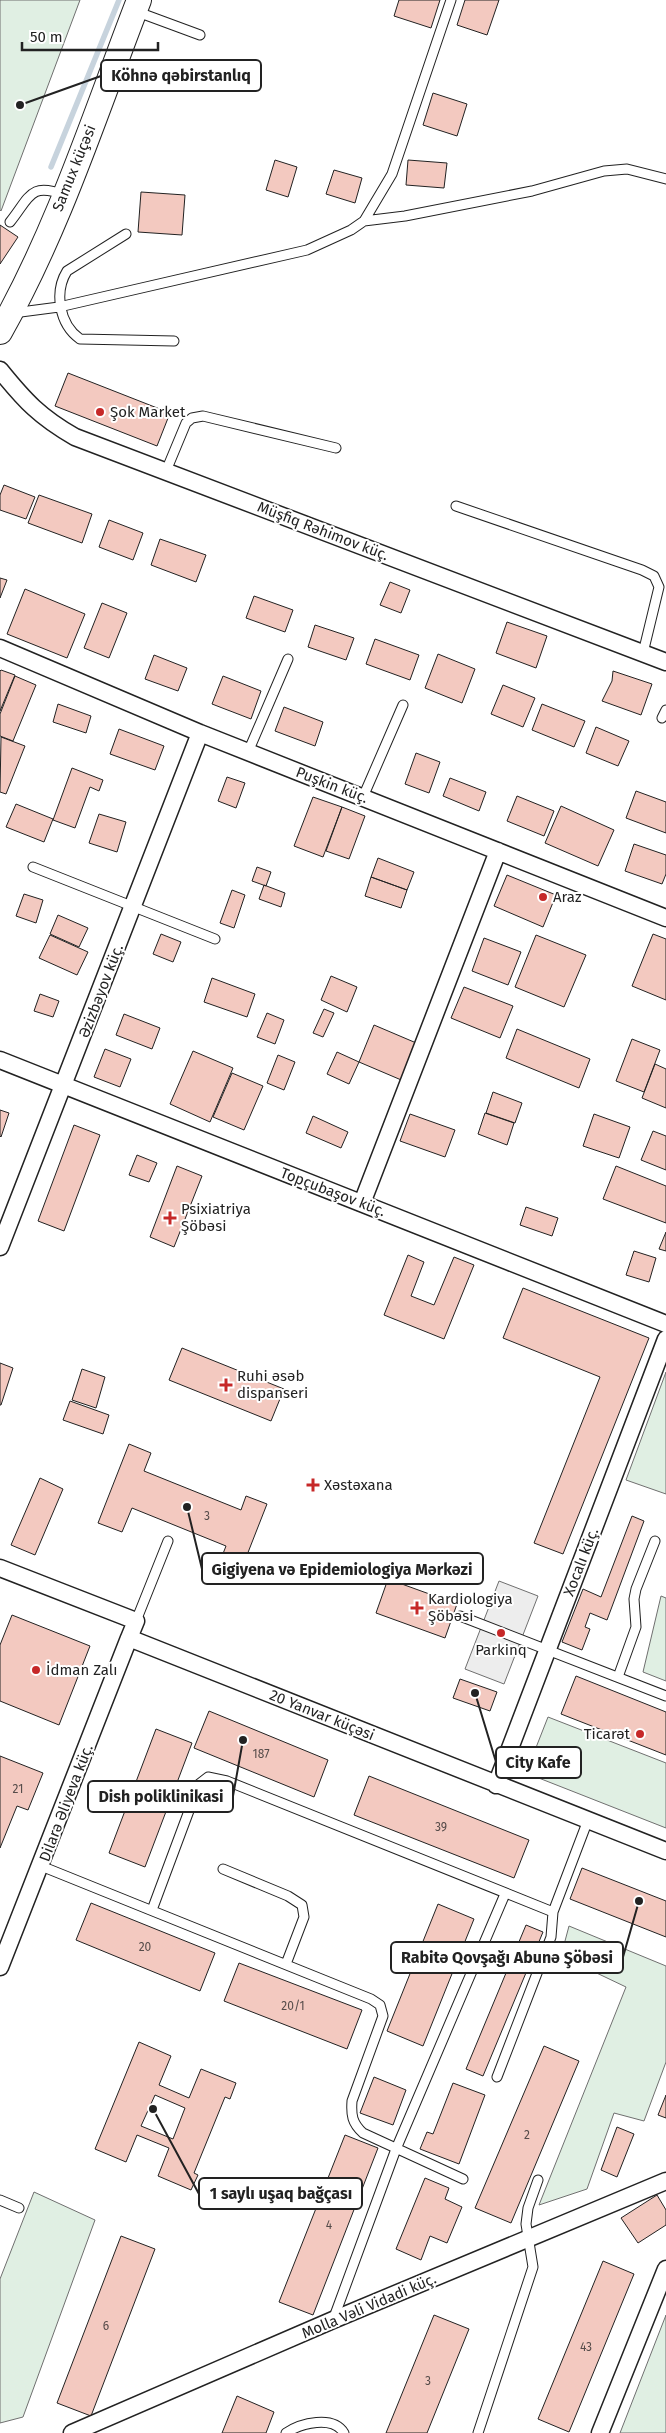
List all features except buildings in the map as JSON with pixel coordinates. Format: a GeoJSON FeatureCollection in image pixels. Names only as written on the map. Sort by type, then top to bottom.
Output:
{"type":"FeatureCollection","features":[{"type":"Feature","properties":{"kind":"main road","name":"Samux küçəsi"},"geometry":{"type":"LineString","coordinates":[[5,323],[64,195],[137,5]]}},
{"type":"Feature","properties":{"kind":"street","name":"Müşfiq Rəhimov küç."},"geometry":{"type":"LineString","coordinates":[[0,370],[26,402],[48,421],[75,437],[666,662]]}},
{"type":"Feature","properties":{"kind":"street","name":"Puşkin küç."},"geometry":{"type":"LineString","coordinates":[[0,648],[200,733],[666,918]]}},
{"type":"Feature","properties":{"kind":"street","name":"Əzizbəyov küç."},"geometry":{"type":"LineString","coordinates":[[0,1247],[134,908],[200,733]]}},
{"type":"Feature","properties":{"kind":"street"},"geometry":{"type":"LineString","coordinates":[[362,1203],[498,851]]}},
{"type":"Feature","properties":{"kind":"street","name":"Topçubaşov küç."},"geometry":{"type":"LineString","coordinates":[[0,1060],[666,1324]]}},
{"type":"Feature","properties":{"kind":"street","name":"Xocalı küç."},"geometry":{"type":"LineString","coordinates":[[496,1785],[666,1339]]}},
{"type":"Feature","properties":{"kind":"street"},"geometry":{"type":"LineString","coordinates":[[0,1568],[136,1621],[130,1638]]}},
{"type":"Feature","properties":{"kind":"street","name":"20 Yanvar küçəsi"},"geometry":{"type":"LineString","coordinates":[[130,1638],[666,1851]]}},
{"type":"Feature","properties":{"kind":"street","name":"Dilarə Əliyeva küç."},"geometry":{"type":"LineString","coordinates":[[0,1967],[42,1866],[130,1638]]}},
{"type":"Feature","properties":{"kind":"street","name":"Molla Vəli Vidadi küç."},"geometry":{"type":"LineString","coordinates":[[72,2433],[333,2320],[666,2181]]}},
{"type":"Feature","properties":{"kind":"street"},"geometry":{"type":"LineString","coordinates":[[600,2433],[666,2269]]}},
{"type":"Feature","properties":{"kind":"lane"},"geometry":{"type":"LineString","coordinates":[[5,323],[59,307],[307,250],[351,230],[364,221],[392,174],[451,0]]}},
{"type":"Feature","properties":{"kind":"lane"},"geometry":{"type":"LineString","coordinates":[[137,5],[200,35]]}},
{"type":"Feature","properties":{"kind":"lane"},"geometry":{"type":"LineString","coordinates":[[364,221],[405,216],[532,191],[604,171],[627,169],[666,180]]}},
{"type":"Feature","properties":{"kind":"lane"},"geometry":{"type":"LineString","coordinates":[[10,222],[33,193],[40,189],[47,189],[64,195]]}},
{"type":"Feature","properties":{"kind":"lane"},"geometry":{"type":"LineString","coordinates":[[126,234],[67,271],[61,280],[59,307],[72,334],[80,339],[174,341]]}},
{"type":"Feature","properties":{"kind":"lane"},"geometry":{"type":"LineString","coordinates":[[166,471],[186,422],[192,418],[203,416],[336,448]]}},
{"type":"Feature","properties":{"kind":"lane"},"geometry":{"type":"LineString","coordinates":[[456,506],[642,570],[654,576],[660,587],[643,653]]}},
{"type":"Feature","properties":{"kind":"lane"},"geometry":{"type":"LineString","coordinates":[[248,752],[288,659]]}},
{"type":"Feature","properties":{"kind":"lane"},"geometry":{"type":"LineString","coordinates":[[363,797],[403,705]]}},
{"type":"Feature","properties":{"kind":"lane"},"geometry":{"type":"LineString","coordinates":[[33,868],[215,939]]}},
{"type":"Feature","properties":{"kind":"lane"},"geometry":{"type":"LineString","coordinates":[[136,1621],[168,1541]]}},
{"type":"Feature","properties":{"kind":"lane"},"geometry":{"type":"LineString","coordinates":[[618,1677],[636,1627],[634,1600],[636,1589],[655,1541]]}},
{"type":"Feature","properties":{"kind":"lane"},"geometry":{"type":"LineString","coordinates":[[460,1616],[666,1696]]}},
{"type":"Feature","properties":{"kind":"lane"},"geometry":{"type":"LineString","coordinates":[[152,1910],[199,1784],[208,1777],[227,1781],[553,1912]]}},
{"type":"Feature","properties":{"kind":"lane"},"geometry":{"type":"LineString","coordinates":[[496,2077],[551,1937],[553,1912],[588,1820]]}},
{"type":"Feature","properties":{"kind":"lane"},"geometry":{"type":"LineString","coordinates":[[42,1866],[286,1964],[371,1999],[380,2005],[383,2016],[352,2101],[351,2114],[354,2124],[363,2134],[463,2179]]}},
{"type":"Feature","properties":{"kind":"lane"},"geometry":{"type":"LineString","coordinates":[[223,1869],[288,1896],[302,1905],[304,1917],[286,1964]]}},
{"type":"Feature","properties":{"kind":"lane"},"geometry":{"type":"LineString","coordinates":[[333,2320],[396,2149],[505,1894]]}},
{"type":"Feature","properties":{"kind":"lane"},"geometry":{"type":"LineString","coordinates":[[478,2433],[533,2267],[530,2239],[526,2224],[528,2208],[538,2180]]}},
{"type":"Feature","properties":{"kind":"lane"},"geometry":{"type":"LineString","coordinates":[[0,2200],[19,2208]]}},
{"type":"Feature","properties":{"kind":"lane"},"geometry":{"type":"LineString","coordinates":[[286,2433],[293,2428],[312,2423],[331,2424],[342,2429],[344,2433]]}},
{"type":"Feature","properties":{"kind":"green space"},"geometry":{"type":"Polygon","coordinates":[[[0,0],[80,0],[1,211],[0,210],[0,0]]]}},
{"type":"Feature","properties":{"kind":"green space"},"geometry":{"type":"Polygon","coordinates":[[[666,1372],[666,1494],[626,1480],[666,1372]]]}},
{"type":"Feature","properties":{"kind":"green space"},"geometry":{"type":"Polygon","coordinates":[[[661,1596],[666,1598],[666,1681],[643,1672],[661,1596]]]}},
{"type":"Feature","properties":{"kind":"green space"},"geometry":{"type":"Polygon","coordinates":[[[548,1717],[666,1763],[666,1828],[526,1773],[548,1717]]]}},
{"type":"Feature","properties":{"kind":"green space"},"geometry":{"type":"Polygon","coordinates":[[[569,1926],[666,1966],[666,2062],[644,2121],[614,2113],[587,2189],[539,2205],[626,1987],[561,1956],[569,1926]]]}},
{"type":"Feature","properties":{"kind":"green space"},"geometry":{"type":"Polygon","coordinates":[[[34,2192],[95,2220],[23,2417],[0,2423],[0,2279],[34,2192]]]}},
{"type":"Feature","properties":{"kind":"green space"},"geometry":{"type":"Polygon","coordinates":[[[666,2315],[666,2433],[620,2433],[666,2315]]]}},
{"type":"Feature","properties":{"kind":"shaded area","name":"Parkinq"},"geometry":{"type":"Polygon","coordinates":[[[499,1581],[538,1596],[504,1684],[465,1669],[499,1581]]]}},
{"type":"Feature","properties":{"kind":"waterway"},"geometry":{"type":"LineString","coordinates":[[51,167],[119,0]]}},
{"type":"Feature","properties":{"kind":"place","name":"Köhnə qəbirstanlıq"},"geometry":{"type":"Point","coordinates":[20,105]}},
{"type":"Feature","properties":{"kind":"place","name":"Şok Market"},"geometry":{"type":"Point","coordinates":[100,412]}},
{"type":"Feature","properties":{"kind":"place","name":"Araz"},"geometry":{"type":"Point","coordinates":[543,897]}},
{"type":"Feature","properties":{"kind":"place","name":"Psixiatriya Şöbəsi"},"geometry":{"type":"Point","coordinates":[170,1218]}},
{"type":"Feature","properties":{"kind":"place","name":"Ruhi əsəb dispanseri"},"geometry":{"type":"Point","coordinates":[226,1385]}},
{"type":"Feature","properties":{"kind":"place","name":"Xəstəxana"},"geometry":{"type":"Point","coordinates":[313,1485]}},
{"type":"Feature","properties":{"kind":"place","name":"Gigiyena və Epidemiologiya Mərkəzi"},"geometry":{"type":"Point","coordinates":[187,1507]}},
{"type":"Feature","properties":{"kind":"place","name":"Kardiologiya Şöbəsi"},"geometry":{"type":"Point","coordinates":[417,1608]}},
{"type":"Feature","properties":{"kind":"place","name":"Parkinq"},"geometry":{"type":"Point","coordinates":[501,1633]}},
{"type":"Feature","properties":{"kind":"place","name":"İdman Zalı"},"geometry":{"type":"Point","coordinates":[36,1670]}},
{"type":"Feature","properties":{"kind":"place","name":"City Kafe"},"geometry":{"type":"Point","coordinates":[475,1693]}},
{"type":"Feature","properties":{"kind":"place","name":"Ticarət"},"geometry":{"type":"Point","coordinates":[640,1734]}},
{"type":"Feature","properties":{"kind":"place","name":"Dish poliklinikasi"},"geometry":{"type":"Point","coordinates":[243,1740]}},
{"type":"Feature","properties":{"kind":"place","name":"Rabitə Qovşağı Abunə Şöbəsi"},"geometry":{"type":"Point","coordinates":[639,1901]}},
{"type":"Feature","properties":{"kind":"place","name":"1 saylı uşaq bağçası"},"geometry":{"type":"Point","coordinates":[153,2109]}}]}
